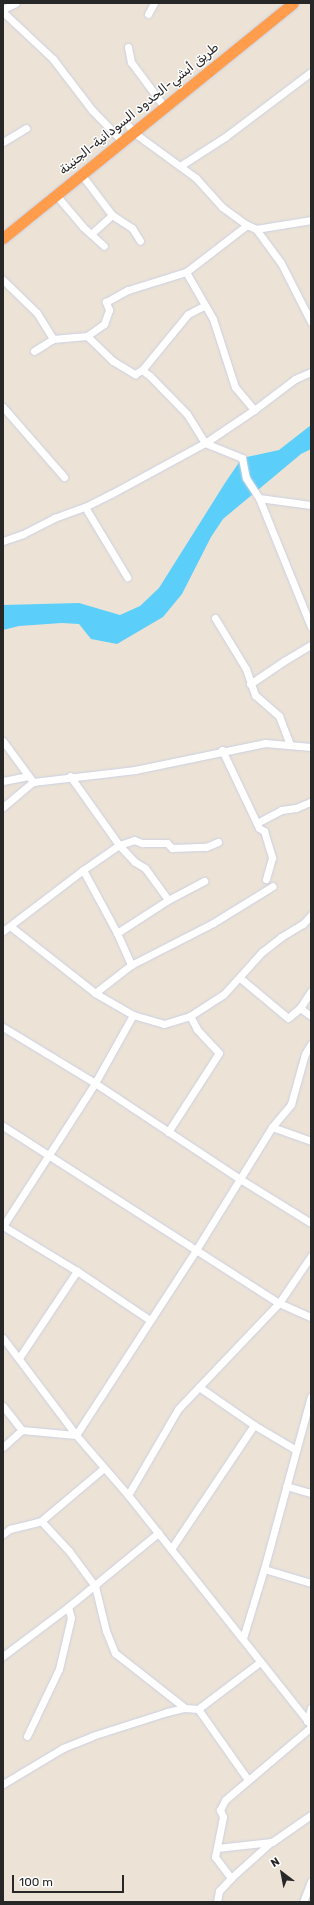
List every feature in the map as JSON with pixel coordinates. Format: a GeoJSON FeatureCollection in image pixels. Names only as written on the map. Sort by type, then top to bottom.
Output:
{"type":"FeatureCollection","features":[{"type":"Feature","properties":{"kind":"highway"},"geometry":{"type":"LineString","coordinates":[[131,129],[160,101],[282,3]]}},
{"type":"Feature","properties":{"kind":"highway","name":"طريق أبشي-الحدود السودانية-الجنينة"},"geometry":{"type":"LineString","coordinates":[[3,238],[81,174],[131,129],[293,3]]}},
{"type":"Feature","properties":{"kind":"highway"},"geometry":{"type":"LineString","coordinates":[[3,228],[120,138]]}},
{"type":"Feature","properties":{"kind":"street"},"geometry":{"type":"LineString","coordinates":[[16,3],[3,11],[53,59],[92,110],[120,138]]}},
{"type":"Feature","properties":{"kind":"street"},"geometry":{"type":"LineString","coordinates":[[148,14],[154,3]]}},
{"type":"Feature","properties":{"kind":"street"},"geometry":{"type":"LineString","coordinates":[[128,47],[132,62],[160,101]]}},
{"type":"Feature","properties":{"kind":"street"},"geometry":{"type":"LineString","coordinates":[[180,166],[226,137],[311,72]]}},
{"type":"Feature","properties":{"kind":"street"},"geometry":{"type":"LineString","coordinates":[[3,142],[26,128]]}},
{"type":"Feature","properties":{"kind":"street"},"geometry":{"type":"LineString","coordinates":[[131,129],[196,178],[222,207],[246,225],[256,229],[311,220]]}},
{"type":"Feature","properties":{"kind":"street"},"geometry":{"type":"LineString","coordinates":[[81,174],[112,215],[132,228],[140,241]]}},
{"type":"Feature","properties":{"kind":"street"},"geometry":{"type":"LineString","coordinates":[[56,195],[91,234],[104,246]]}},
{"type":"Feature","properties":{"kind":"street"},"geometry":{"type":"LineString","coordinates":[[91,234],[112,215]]}},
{"type":"Feature","properties":{"kind":"street"},"geometry":{"type":"LineString","coordinates":[[34,351],[53,339],[87,336],[104,324],[109,310],[106,302],[128,290],[186,272],[246,225]]}},
{"type":"Feature","properties":{"kind":"street"},"geometry":{"type":"LineString","coordinates":[[256,229],[281,263],[311,322]]}},
{"type":"Feature","properties":{"kind":"street"},"geometry":{"type":"LineString","coordinates":[[186,272],[216,327],[235,387],[254,410]]}},
{"type":"Feature","properties":{"kind":"street"},"geometry":{"type":"LineString","coordinates":[[3,280],[37,313],[53,339]]}},
{"type":"Feature","properties":{"kind":"street"},"geometry":{"type":"LineString","coordinates":[[87,336],[113,361],[135,374],[142,370],[188,314],[204,306]]}},
{"type":"Feature","properties":{"kind":"street"},"geometry":{"type":"LineString","coordinates":[[142,370],[150,376],[187,414],[205,443],[242,458],[246,478],[259,498],[311,627]]}},
{"type":"Feature","properties":{"kind":"street"},"geometry":{"type":"LineString","coordinates":[[3,540],[23,534],[54,518],[85,507],[205,443],[254,410],[295,379],[311,372]]}},
{"type":"Feature","properties":{"kind":"street"},"geometry":{"type":"LineString","coordinates":[[3,407],[64,477]]}},
{"type":"Feature","properties":{"kind":"street"},"geometry":{"type":"LineString","coordinates":[[259,498],[311,504]]}},
{"type":"Feature","properties":{"kind":"street"},"geometry":{"type":"LineString","coordinates":[[85,507],[127,577]]}},
{"type":"Feature","properties":{"kind":"street"},"geometry":{"type":"LineString","coordinates":[[215,618],[246,668],[250,684],[255,695],[279,716],[290,744]]}},
{"type":"Feature","properties":{"kind":"street"},"geometry":{"type":"LineString","coordinates":[[250,684],[311,645]]}},
{"type":"Feature","properties":{"kind":"street"},"geometry":{"type":"LineString","coordinates":[[3,741],[31,779]]}},
{"type":"Feature","properties":{"kind":"street"},"geometry":{"type":"LineString","coordinates":[[3,781],[135,770],[222,750],[265,743],[311,747]]}},
{"type":"Feature","properties":{"kind":"street"},"geometry":{"type":"LineString","coordinates":[[222,750],[259,828],[264,832],[272,858],[266,879]]}},
{"type":"Feature","properties":{"kind":"street"},"geometry":{"type":"LineString","coordinates":[[70,776],[119,845],[135,862],[145,868],[168,900]]}},
{"type":"Feature","properties":{"kind":"street"},"geometry":{"type":"LineString","coordinates":[[3,807],[31,779]]}},
{"type":"Feature","properties":{"kind":"street"},"geometry":{"type":"LineString","coordinates":[[257,823],[282,810],[296,808],[310,802],[311,804]]}},
{"type":"Feature","properties":{"kind":"street"},"geometry":{"type":"LineString","coordinates":[[3,931],[83,870],[119,845],[134,840],[142,843],[167,844],[172,848],[206,847],[218,842]]}},
{"type":"Feature","properties":{"kind":"street"},"geometry":{"type":"LineString","coordinates":[[83,870],[117,933],[131,965]]}},
{"type":"Feature","properties":{"kind":"street"},"geometry":{"type":"LineString","coordinates":[[117,933],[168,900],[204,881]]}},
{"type":"Feature","properties":{"kind":"street"},"geometry":{"type":"LineString","coordinates":[[94,993],[131,965],[213,924],[273,886]]}},
{"type":"Feature","properties":{"kind":"street"},"geometry":{"type":"LineString","coordinates":[[10,926],[94,993],[133,1015],[164,1024],[190,1016],[224,994],[262,952],[281,937],[303,924],[311,915]]}},
{"type":"Feature","properties":{"kind":"street"},"geometry":{"type":"LineString","coordinates":[[240,978],[288,1018],[300,1008],[311,992]]}},
{"type":"Feature","properties":{"kind":"street"},"geometry":{"type":"LineString","coordinates":[[300,1008],[311,1016]]}},
{"type":"Feature","properties":{"kind":"street"},"geometry":{"type":"LineString","coordinates":[[133,1015],[95,1083],[3,1226],[150,1320]]}},
{"type":"Feature","properties":{"kind":"street"},"geometry":{"type":"LineString","coordinates":[[168,1132],[219,1053],[197,1029],[190,1016]]}},
{"type":"Feature","properties":{"kind":"street"},"geometry":{"type":"LineString","coordinates":[[3,1027],[95,1083],[240,1179],[311,1223]]}},
{"type":"Feature","properties":{"kind":"street"},"geometry":{"type":"LineString","coordinates":[[76,1435],[196,1250],[272,1127],[291,1104],[305,1054],[311,1044]]}},
{"type":"Feature","properties":{"kind":"street"},"geometry":{"type":"LineString","coordinates":[[3,1126],[279,1303],[311,1317]]}},
{"type":"Feature","properties":{"kind":"street"},"geometry":{"type":"LineString","coordinates":[[272,1127],[311,1141]]}},
{"type":"Feature","properties":{"kind":"street"},"geometry":{"type":"LineString","coordinates":[[128,1496],[178,1409],[279,1303],[311,1256]]}},
{"type":"Feature","properties":{"kind":"street"},"geometry":{"type":"LineString","coordinates":[[19,1358],[77,1272]]}},
{"type":"Feature","properties":{"kind":"street"},"geometry":{"type":"LineString","coordinates":[[3,1338],[76,1435],[171,1549],[310,1724]]}},
{"type":"Feature","properties":{"kind":"street"},"geometry":{"type":"LineString","coordinates":[[199,1387],[254,1425],[296,1450]]}},
{"type":"Feature","properties":{"kind":"street"},"geometry":{"type":"LineString","coordinates":[[243,1638],[264,1569],[296,1450],[310,1406],[311,1396]]}},
{"type":"Feature","properties":{"kind":"street"},"geometry":{"type":"LineString","coordinates":[[3,1406],[22,1430],[76,1435]]}},
{"type":"Feature","properties":{"kind":"street"},"geometry":{"type":"LineString","coordinates":[[171,1549],[254,1425]]}},
{"type":"Feature","properties":{"kind":"street"},"geometry":{"type":"LineString","coordinates":[[3,1448],[22,1430]]}},
{"type":"Feature","properties":{"kind":"street"},"geometry":{"type":"LineString","coordinates":[[3,1534],[10,1529],[41,1521],[104,1468]]}},
{"type":"Feature","properties":{"kind":"street"},"geometry":{"type":"LineString","coordinates":[[286,1486],[311,1493]]}},
{"type":"Feature","properties":{"kind":"street"},"geometry":{"type":"LineString","coordinates":[[41,1521],[69,1551],[95,1586],[106,1631],[115,1653],[185,1708]]}},
{"type":"Feature","properties":{"kind":"street"},"geometry":{"type":"LineString","coordinates":[[3,1656],[95,1586],[158,1533]]}},
{"type":"Feature","properties":{"kind":"street"},"geometry":{"type":"LineString","coordinates":[[264,1569],[311,1583]]}},
{"type":"Feature","properties":{"kind":"street"},"geometry":{"type":"LineString","coordinates":[[27,1736],[59,1669],[71,1618],[68,1607]]}},
{"type":"Feature","properties":{"kind":"street"},"geometry":{"type":"LineString","coordinates":[[3,1784],[63,1748],[127,1724],[185,1708],[198,1709],[260,1662]]}},
{"type":"Feature","properties":{"kind":"street"},"geometry":{"type":"LineString","coordinates":[[231,1878],[215,1857],[223,1817],[220,1810],[226,1800],[310,1724],[311,1708]]}},
{"type":"Feature","properties":{"kind":"street"},"geometry":{"type":"LineString","coordinates":[[198,1709],[248,1780]]}},
{"type":"Feature","properties":{"kind":"street"},"geometry":{"type":"LineString","coordinates":[[217,1902],[219,1891],[231,1878],[272,1842],[311,1815]]}},
{"type":"Feature","properties":{"kind":"street"},"geometry":{"type":"LineString","coordinates":[[217,1848],[272,1842]]}},
{"type":"Feature","properties":{"kind":"street"},"geometry":{"type":"LineString","coordinates":[[303,1902],[311,1881]]}},
{"type":"Feature","properties":{"kind":"water"},"geometry":{"type":"Polygon","coordinates":[[[311,425],[311,449],[301,454],[223,519],[211,537],[182,594],[163,617],[117,644],[91,639],[79,624],[62,623],[19,626],[3,630],[3,605],[79,603],[120,615],[140,606],[159,588],[242,458],[279,450],[311,425]]]}}]}
